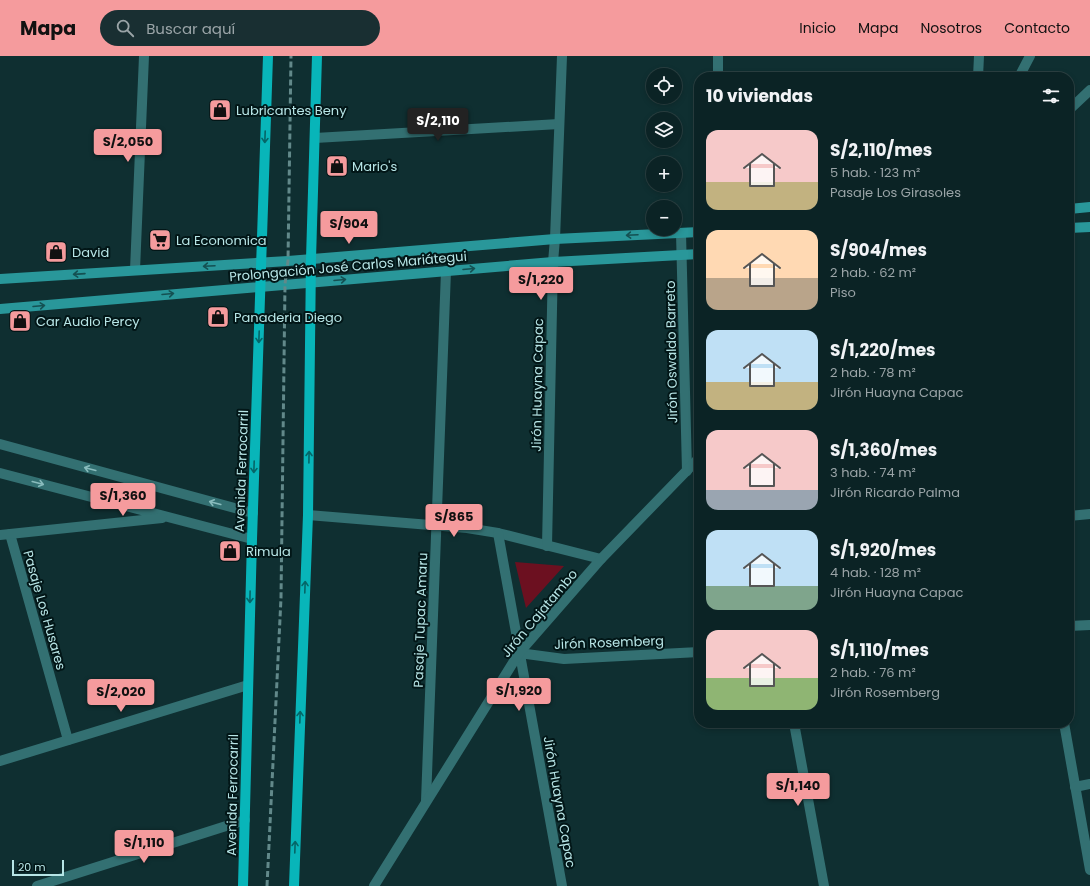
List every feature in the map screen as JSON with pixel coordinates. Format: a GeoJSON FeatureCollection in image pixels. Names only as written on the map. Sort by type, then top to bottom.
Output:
{"type":"FeatureCollection","features":[{"type":"Feature","properties":{"kind":"main road","name":"Avenida Ferrocarril"},"geometry":{"type":"LineString","coordinates":[[243,886],[252,539],[268,56]]}},
{"type":"Feature","properties":{"kind":"main road"},"geometry":{"type":"LineString","coordinates":[[294,886],[308,516],[312,283],[311,259],[317,56]]}},
{"type":"Feature","properties":{"kind":"main road"},"geometry":{"type":"LineString","coordinates":[[1074,208],[1090,207]]}},
{"type":"Feature","properties":{"kind":"main road"},"geometry":{"type":"LineString","coordinates":[[1074,228],[1090,227]]}},
{"type":"Feature","properties":{"kind":"main road","name":"Prolongación José Carlos Mariátegui"},"geometry":{"type":"LineString","coordinates":[[682,233],[694,232]]}},
{"type":"Feature","properties":{"kind":"main road","name":"Prolongación José Carlos Mariátegui"},"geometry":{"type":"LineString","coordinates":[[0,279],[261,263],[556,239],[646,235]]}},
{"type":"Feature","properties":{"kind":"main road","name":"Prolongación José Carlos Mariátegui"},"geometry":{"type":"LineString","coordinates":[[0,309],[553,262],[694,254]]}},
{"type":"Feature","properties":{"kind":"street"},"geometry":{"type":"LineString","coordinates":[[135,270],[144,56]]}},
{"type":"Feature","properties":{"kind":"street","name":"Jirón Huayna Capac"},"geometry":{"type":"LineString","coordinates":[[547,546],[553,262],[556,239],[562,56]]}},
{"type":"Feature","properties":{"kind":"street"},"geometry":{"type":"LineString","coordinates":[[718,56],[718,72]]}},
{"type":"Feature","properties":{"kind":"street"},"geometry":{"type":"LineString","coordinates":[[978,72],[979,56]]}},
{"type":"Feature","properties":{"kind":"street"},"geometry":{"type":"LineString","coordinates":[[1022,72],[1030,56]]}},
{"type":"Feature","properties":{"kind":"street"},"geometry":{"type":"LineString","coordinates":[[1074,105],[1090,90]]}},
{"type":"Feature","properties":{"kind":"street"},"geometry":{"type":"LineString","coordinates":[[315,138],[559,124]]}},
{"type":"Feature","properties":{"kind":"street","name":"Jirón Oswaldo Barreto"},"geometry":{"type":"LineString","coordinates":[[682,236],[687,470]]}},
{"type":"Feature","properties":{"kind":"street","name":"Pasaje Tupac Amaru"},"geometry":{"type":"LineString","coordinates":[[426,803],[446,271]]}},
{"type":"Feature","properties":{"kind":"street"},"geometry":{"type":"LineString","coordinates":[[0,444],[253,514]]}},
{"type":"Feature","properties":{"kind":"street","name":"Jirón Cajatambo"},"geometry":{"type":"LineString","coordinates":[[374,886],[519,653],[601,559],[694,463]]}},
{"type":"Feature","properties":{"kind":"street"},"geometry":{"type":"LineString","coordinates":[[0,473],[252,539]]}},
{"type":"Feature","properties":{"kind":"street"},"geometry":{"type":"LineString","coordinates":[[1074,516],[1090,514]]}},
{"type":"Feature","properties":{"kind":"street"},"geometry":{"type":"LineString","coordinates":[[308,516],[467,528],[498,533],[601,559]]}},
{"type":"Feature","properties":{"kind":"street"},"geometry":{"type":"LineString","coordinates":[[5,534],[168,517]]}},
{"type":"Feature","properties":{"kind":"street","name":"Jirón Huayna Capac"},"geometry":{"type":"LineString","coordinates":[[498,533],[562,886]]}},
{"type":"Feature","properties":{"kind":"street","name":"Pasaje Los Husares"},"geometry":{"type":"LineString","coordinates":[[5,534],[68,740]]}},
{"type":"Feature","properties":{"kind":"street"},"geometry":{"type":"LineString","coordinates":[[1074,626],[1090,625]]}},
{"type":"Feature","properties":{"kind":"street","name":"Jirón Rosemberg"},"geometry":{"type":"LineString","coordinates":[[519,653],[564,659],[694,652]]}},
{"type":"Feature","properties":{"kind":"street"},"geometry":{"type":"LineString","coordinates":[[0,761],[248,685]]}},
{"type":"Feature","properties":{"kind":"street"},"geometry":{"type":"LineString","coordinates":[[795,728],[824,886]]}},
{"type":"Feature","properties":{"kind":"street"},"geometry":{"type":"LineString","coordinates":[[1065,728],[1090,870]]}},
{"type":"Feature","properties":{"kind":"street"},"geometry":{"type":"LineString","coordinates":[[1075,787],[1090,784]]}},
{"type":"Feature","properties":{"kind":"street"},"geometry":{"type":"LineString","coordinates":[[37,886],[245,820]]}},
{"type":"Feature","properties":{"kind":"shaded area"},"geometry":{"type":"Polygon","coordinates":[[[515,562],[564,566],[526,608],[515,562]]]}},
{"type":"Feature","properties":{"kind":"railway"},"geometry":{"type":"LineString","coordinates":[[267,886],[281,598],[285,284],[288,261],[291,56]]}},
{"type":"Feature","properties":{"kind":"place","name":"Lubricantes Beny"},"geometry":{"type":"Point","coordinates":[220,110]}},
{"type":"Feature","properties":{"kind":"place","name":"Mario's"},"geometry":{"type":"Point","coordinates":[337,166]}},
{"type":"Feature","properties":{"kind":"place","name":"La Economica"},"geometry":{"type":"Point","coordinates":[160,240]}},
{"type":"Feature","properties":{"kind":"place","name":"David"},"geometry":{"type":"Point","coordinates":[56,252]}},
{"type":"Feature","properties":{"kind":"place","name":"Panaderia Diego"},"geometry":{"type":"Point","coordinates":[218,317]}},
{"type":"Feature","properties":{"kind":"place","name":"Car Audio Percy"},"geometry":{"type":"Point","coordinates":[20,321]}},
{"type":"Feature","properties":{"kind":"place","name":"Rimula"},"geometry":{"type":"Point","coordinates":[230,551]}}]}
